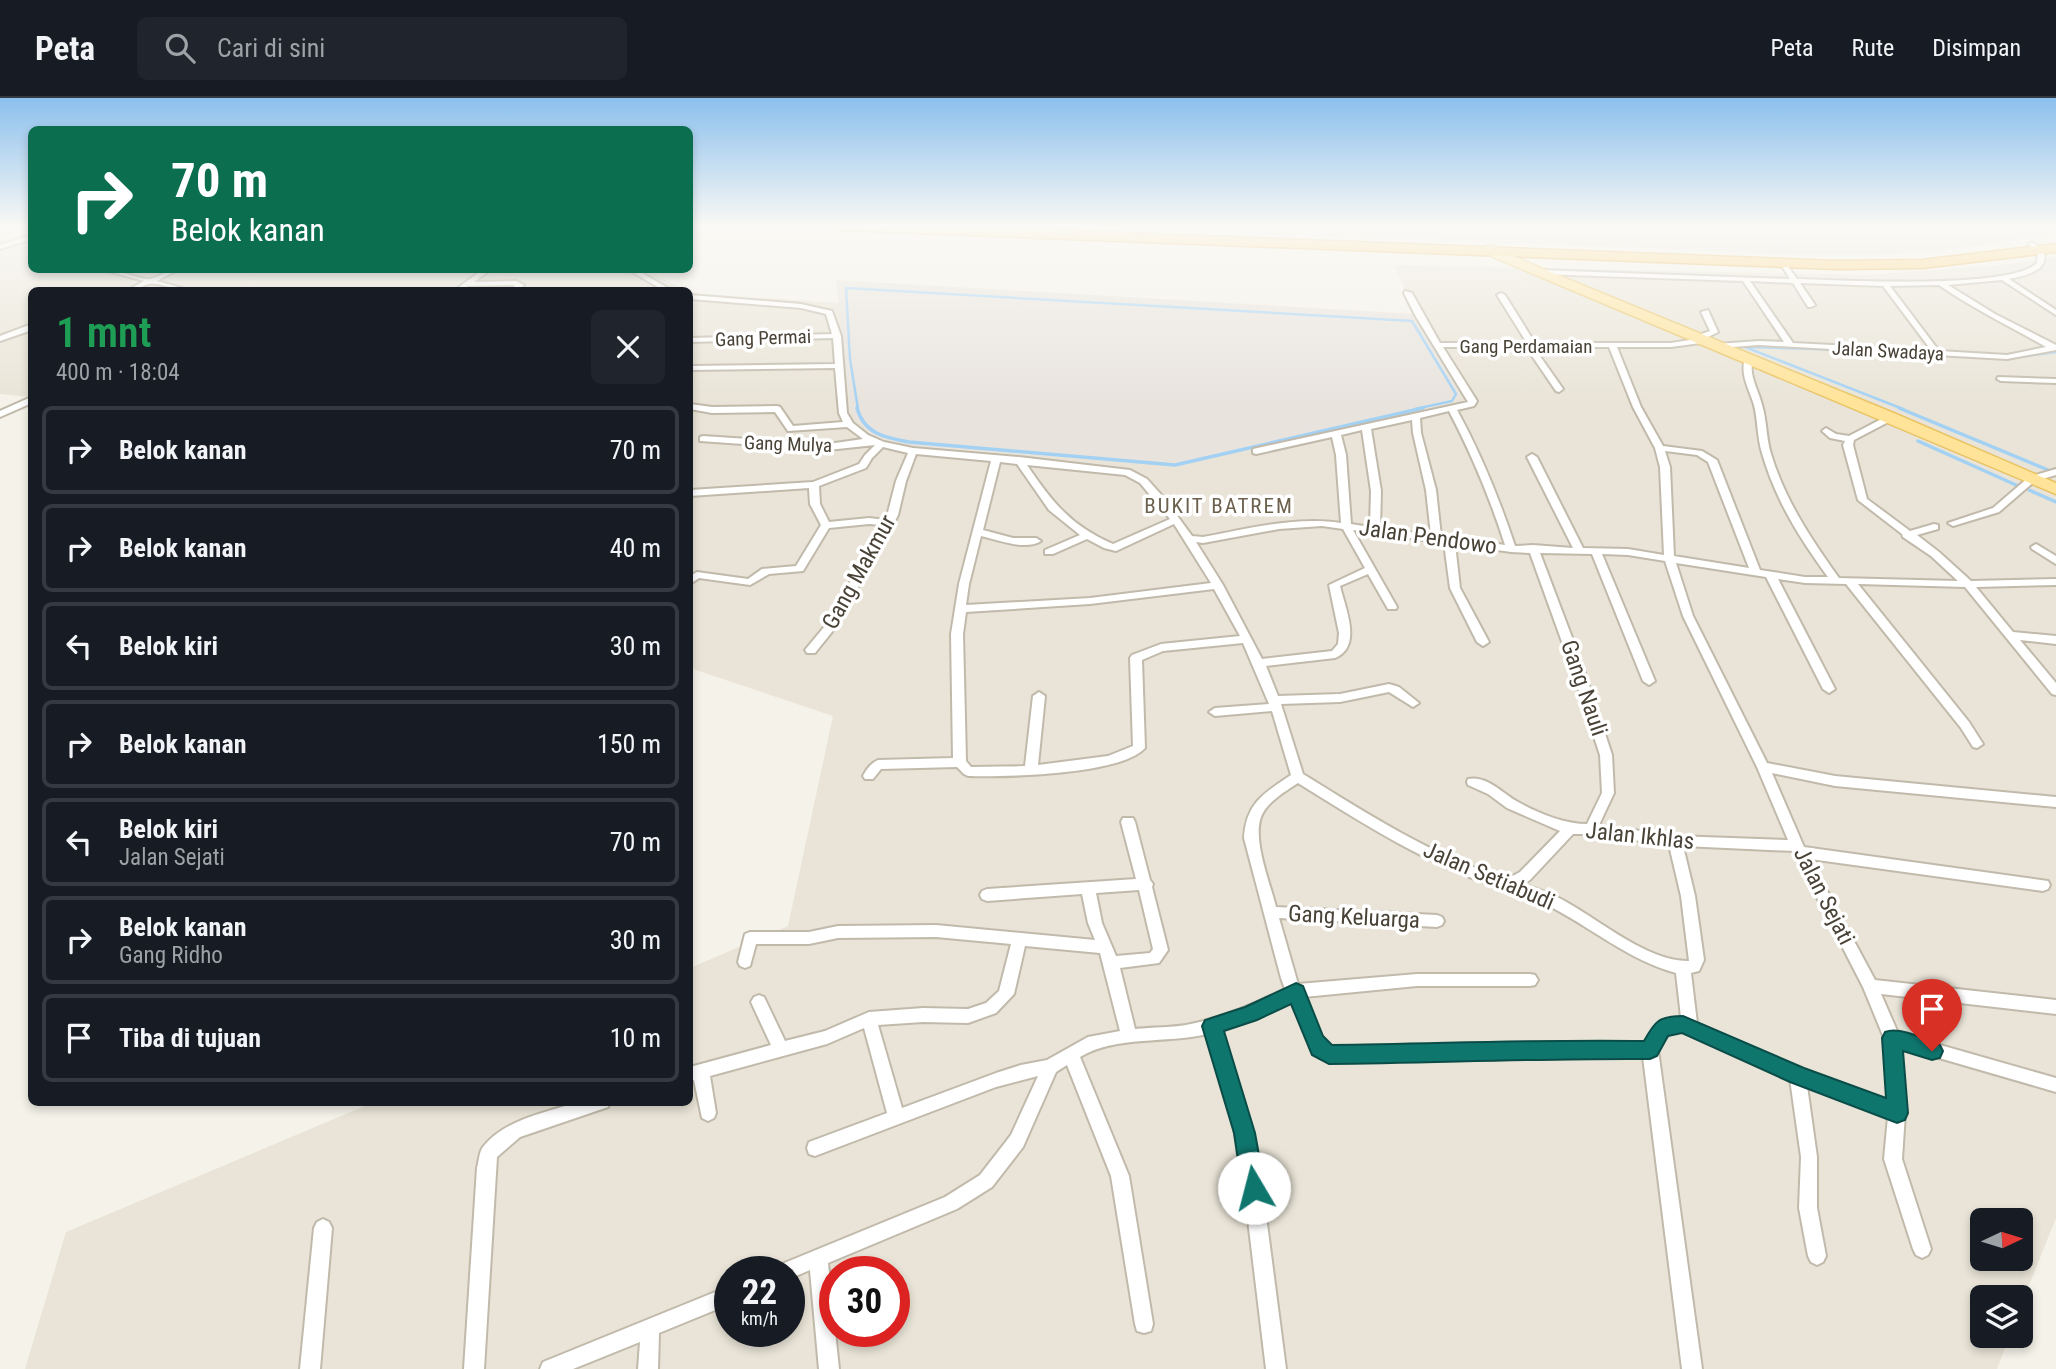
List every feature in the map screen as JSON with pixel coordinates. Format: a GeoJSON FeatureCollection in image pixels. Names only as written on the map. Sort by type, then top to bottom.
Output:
{"type":"FeatureCollection","features":[{"type":"Feature","properties":{"kind":"main road"},"geometry":{"type":"LineString","coordinates":[[1572,285],[1724,345],[2056,489]]}},
{"type":"Feature","properties":{"kind":"street"},"geometry":{"type":"LineString","coordinates":[[1749,285],[1791,346]]}},
{"type":"Feature","properties":{"kind":"street"},"geometry":{"type":"LineString","coordinates":[[1799,285],[1811,305]]}},
{"type":"Feature","properties":{"kind":"street"},"geometry":{"type":"LineString","coordinates":[[1886,285],[1937,353]]}},
{"type":"Feature","properties":{"kind":"street"},"geometry":{"type":"LineString","coordinates":[[1944,285],[1992,316],[2055,348]]}},
{"type":"Feature","properties":{"kind":"street"},"geometry":{"type":"LineString","coordinates":[[2014,285],[2056,313]]}},
{"type":"Feature","properties":{"kind":"street"},"geometry":{"type":"LineString","coordinates":[[1256,451],[1453,410],[1473,401],[1408,293]]}},
{"type":"Feature","properties":{"kind":"street"},"geometry":{"type":"LineString","coordinates":[[1501,295],[1559,389]]}},
{"type":"Feature","properties":{"kind":"street"},"geometry":{"type":"LineString","coordinates":[[693,297],[829,313],[837,336],[838,366],[843,384],[843,413],[849,424],[877,443],[913,451],[1133,473],[1140,477],[1175,520],[1218,585],[1260,666],[1275,703],[1297,777],[1256,809],[1251,823],[1251,838],[1284,967],[1320,1048],[1329,1055],[1559,1049],[1650,1050]]}},
{"type":"Feature","properties":{"kind":"street"},"geometry":{"type":"LineString","coordinates":[[2040,303],[2056,300]]}},
{"type":"Feature","properties":{"kind":"street"},"geometry":{"type":"LineString","coordinates":[[1670,558],[1665,467],[1660,448],[1637,407],[1612,346],[1686,345],[1714,329],[1705,312]]}},
{"type":"Feature","properties":{"kind":"street"},"geometry":{"type":"LineString","coordinates":[[0,339],[28,328]]}},
{"type":"Feature","properties":{"kind":"street","name":"Gang Permai"},"geometry":{"type":"LineString","coordinates":[[693,340],[837,336]]}},
{"type":"Feature","properties":{"kind":"street","name":"Gang Perdamaian"},"geometry":{"type":"LineString","coordinates":[[1440,345],[1612,346]]}},
{"type":"Feature","properties":{"kind":"street","name":"Jalan Swadaya"},"geometry":{"type":"LineString","coordinates":[[1724,345],[2007,357],[2055,348]]}},
{"type":"Feature","properties":{"kind":"street"},"geometry":{"type":"LineString","coordinates":[[1749,358],[1746,374],[1759,407],[1765,449],[1783,502],[1802,536],[1836,581]]}},
{"type":"Feature","properties":{"kind":"street"},"geometry":{"type":"LineString","coordinates":[[693,368],[838,366]]}},
{"type":"Feature","properties":{"kind":"street"},"geometry":{"type":"LineString","coordinates":[[2001,379],[2056,381]]}},
{"type":"Feature","properties":{"kind":"street"},"geometry":{"type":"LineString","coordinates":[[0,414],[28,402]]}},
{"type":"Feature","properties":{"kind":"street"},"geometry":{"type":"LineString","coordinates":[[693,407],[712,410],[777,409],[788,428],[794,429],[849,424]]}},
{"type":"Feature","properties":{"kind":"street"},"geometry":{"type":"LineString","coordinates":[[1453,410],[1476,453],[1511,549]]}},
{"type":"Feature","properties":{"kind":"street"},"geometry":{"type":"LineString","coordinates":[[1416,417],[1417,433],[1431,490],[1436,538]]}},
{"type":"Feature","properties":{"kind":"street"},"geometry":{"type":"LineString","coordinates":[[1826,431],[1833,436],[1850,439],[1891,417]]}},
{"type":"Feature","properties":{"kind":"street"},"geometry":{"type":"LineString","coordinates":[[1366,426],[1376,491],[1375,530]]}},
{"type":"Feature","properties":{"kind":"street"},"geometry":{"type":"LineString","coordinates":[[1336,434],[1341,455],[1346,526],[1392,607]]}},
{"type":"Feature","properties":{"kind":"street","name":"Gang Mulya"},"geometry":{"type":"LineString","coordinates":[[703,439],[828,447],[877,443]]}},
{"type":"Feature","properties":{"kind":"street"},"geometry":{"type":"LineString","coordinates":[[1850,439],[1848,445],[1863,500],[1934,554],[1968,584],[2056,691]]}},
{"type":"Feature","properties":{"kind":"street"},"geometry":{"type":"LineString","coordinates":[[693,493],[814,485],[863,466],[877,443]]}},
{"type":"Feature","properties":{"kind":"street"},"geometry":{"type":"LineString","coordinates":[[1660,448],[1699,453],[1712,460],[1756,573]]}},
{"type":"Feature","properties":{"kind":"street","name":"Gang Makmur"},"geometry":{"type":"LineString","coordinates":[[811,650],[829,628],[889,523],[913,451]]}},
{"type":"Feature","properties":{"kind":"street"},"geometry":{"type":"LineString","coordinates":[[1532,457],[1580,552]]}},
{"type":"Feature","properties":{"kind":"street"},"geometry":{"type":"LineString","coordinates":[[996,458],[964,584],[957,634],[960,762],[968,771],[1031,770],[1087,764],[1136,751],[1139,748],[1136,658],[1161,648],[1246,639]]}},
{"type":"Feature","properties":{"kind":"street"},"geometry":{"type":"LineString","coordinates":[[1019,460],[1060,518],[1086,536],[1116,548],[1175,520]]}},
{"type":"Feature","properties":{"kind":"street"},"geometry":{"type":"LineString","coordinates":[[1953,523],[1996,510],[2032,479],[2056,472]]}},
{"type":"Feature","properties":{"kind":"street"},"geometry":{"type":"LineString","coordinates":[[814,485],[815,504],[826,525]]}},
{"type":"Feature","properties":{"kind":"street"},"geometry":{"type":"LineString","coordinates":[[826,525],[869,521],[889,523]]}},
{"type":"Feature","properties":{"kind":"street","name":"Jalan Pendowo"},"geometry":{"type":"LineString","coordinates":[[1187,538],[1203,540],[1307,523],[1511,549],[1628,552],[1771,576],[1850,582],[2056,582]]}},
{"type":"Feature","properties":{"kind":"street"},"geometry":{"type":"LineString","coordinates":[[693,578],[697,575],[750,582],[766,571],[799,569],[826,525]]}},
{"type":"Feature","properties":{"kind":"street"},"geometry":{"type":"LineString","coordinates":[[1907,535],[1934,527]]}},
{"type":"Feature","properties":{"kind":"street"},"geometry":{"type":"LineString","coordinates":[[978,532],[1013,541],[1036,541]]}},
{"type":"Feature","properties":{"kind":"street"},"geometry":{"type":"LineString","coordinates":[[1049,552],[1086,536]]}},
{"type":"Feature","properties":{"kind":"street"},"geometry":{"type":"LineString","coordinates":[[1449,540],[1455,588],[1483,642]]}},
{"type":"Feature","properties":{"kind":"street"},"geometry":{"type":"LineString","coordinates":[[2036,547],[2056,561]]}},
{"type":"Feature","properties":{"kind":"street","name":"Gang Nauli"},"geometry":{"type":"LineString","coordinates":[[1533,548],[1606,755],[1608,793],[1591,829]]}},
{"type":"Feature","properties":{"kind":"street"},"geometry":{"type":"LineString","coordinates":[[1596,552],[1649,681]]}},
{"type":"Feature","properties":{"kind":"street","name":"Jalan Sejati"},"geometry":{"type":"LineString","coordinates":[[1670,558],[1688,616],[1763,767],[1799,849],[1870,985],[1892,1038],[1897,1113],[1893,1159],[1922,1248]]}},
{"type":"Feature","properties":{"kind":"street"},"geometry":{"type":"LineString","coordinates":[[1260,666],[1335,654],[1344,645],[1345,633],[1334,585],[1371,569]]}},
{"type":"Feature","properties":{"kind":"street"},"geometry":{"type":"LineString","coordinates":[[1771,576],[1829,689]]}},
{"type":"Feature","properties":{"kind":"street"},"geometry":{"type":"LineString","coordinates":[[1850,582],[1965,724],[1978,744]]}},
{"type":"Feature","properties":{"kind":"street"},"geometry":{"type":"LineString","coordinates":[[961,609],[1120,599],[1218,585]]}},
{"type":"Feature","properties":{"kind":"street"},"geometry":{"type":"LineString","coordinates":[[2010,635],[2056,640]]}},
{"type":"Feature","properties":{"kind":"street"},"geometry":{"type":"LineString","coordinates":[[1215,712],[1275,703],[1340,698],[1389,688],[1413,703]]}},
{"type":"Feature","properties":{"kind":"street"},"geometry":{"type":"LineString","coordinates":[[1031,770],[1039,696]]}},
{"type":"Feature","properties":{"kind":"street"},"geometry":{"type":"LineString","coordinates":[[869,776],[878,765],[960,762]]}},
{"type":"Feature","properties":{"kind":"street"},"geometry":{"type":"LineString","coordinates":[[1763,767],[1847,782],[2056,802]]}},
{"type":"Feature","properties":{"kind":"street","name":"Jalan Setiabudi"},"geometry":{"type":"LineString","coordinates":[[1297,777],[1438,858],[1506,886],[1550,899],[1631,947],[1683,970]]}},
{"type":"Feature","properties":{"kind":"street"},"geometry":{"type":"LineString","coordinates":[[1473,782],[1493,791],[1512,805],[1570,829]]}},
{"type":"Feature","properties":{"kind":"street"},"geometry":{"type":"LineString","coordinates":[[1111,963],[1154,959],[1161,950],[1128,822]]}},
{"type":"Feature","properties":{"kind":"street","name":"Jalan Ikhlas"},"geometry":{"type":"LineString","coordinates":[[1506,886],[1525,876],[1570,829],[1591,829],[1675,841],[1799,849],[2043,885]]}},
{"type":"Feature","properties":{"kind":"street"},"geometry":{"type":"LineString","coordinates":[[1675,841],[1688,896],[1698,960],[1694,967],[1683,970],[1690,1026]]}},
{"type":"Feature","properties":{"kind":"street"},"geometry":{"type":"LineString","coordinates":[[987,895],[1146,884]]}},
{"type":"Feature","properties":{"kind":"street"},"geometry":{"type":"LineString","coordinates":[[1088,889],[1111,963],[1129,1036]]}},
{"type":"Feature","properties":{"kind":"street","name":"Gang Keluarga"},"geometry":{"type":"LineString","coordinates":[[1271,912],[1437,921]]}},
{"type":"Feature","properties":{"kind":"street"},"geometry":{"type":"LineString","coordinates":[[745,962],[748,940],[753,937],[809,938],[838,932],[936,931],[1104,947]]}},
{"type":"Feature","properties":{"kind":"street"},"geometry":{"type":"LineString","coordinates":[[708,1113],[695,1073],[828,1037],[869,1019],[923,1015],[968,1016],[990,1008],[1006,994],[1019,941]]}},
{"type":"Feature","properties":{"kind":"street"},"geometry":{"type":"LineString","coordinates":[[815,1148],[1021,1072],[1050,1067],[1088,1044],[1129,1036],[1188,1032],[1212,1026],[1250,1014],[1296,992],[1417,980],[1530,980]]}},
{"type":"Feature","properties":{"kind":"street"},"geometry":{"type":"LineString","coordinates":[[1870,985],[2056,1007]]}},
{"type":"Feature","properties":{"kind":"street"},"geometry":{"type":"LineString","coordinates":[[760,1002],[780,1049]]}},
{"type":"Feature","properties":{"kind":"street"},"geometry":{"type":"LineString","coordinates":[[869,1019],[896,1117]]}},
{"type":"Feature","properties":{"kind":"street"},"geometry":{"type":"LineString","coordinates":[[1692,1369],[1650,1050],[1665,1027],[1675,1024],[1690,1026],[1797,1075],[1897,1113]]}},
{"type":"Feature","properties":{"kind":"street"},"geometry":{"type":"LineString","coordinates":[[1212,1026],[1236,1100],[1251,1163],[1276,1369]]}},
{"type":"Feature","properties":{"kind":"street"},"geometry":{"type":"LineString","coordinates":[[1892,1038],[2056,1086]]}},
{"type":"Feature","properties":{"kind":"street"},"geometry":{"type":"LineString","coordinates":[[1072,1054],[1120,1176],[1144,1324]]}},
{"type":"Feature","properties":{"kind":"street"},"geometry":{"type":"LineString","coordinates":[[805,1263],[951,1203],[986,1181],[1017,1141],[1050,1067]]}},
{"type":"Feature","properties":{"kind":"street"},"geometry":{"type":"LineString","coordinates":[[1797,1075],[1810,1157],[1808,1208],[1817,1256]]}},
{"type":"Feature","properties":{"kind":"street"},"geometry":{"type":"LineString","coordinates":[[474,1369],[489,1153],[515,1131],[590,1106]]}},
{"type":"Feature","properties":{"kind":"street"},"geometry":{"type":"LineString","coordinates":[[310,1369],[323,1228]]}},
{"type":"Feature","properties":{"kind":"street"},"geometry":{"type":"LineString","coordinates":[[818,1257],[829,1369]]}},
{"type":"Feature","properties":{"kind":"street"},"geometry":{"type":"LineString","coordinates":[[550,1369],[714,1302]]}},
{"type":"Feature","properties":{"kind":"street"},"geometry":{"type":"LineString","coordinates":[[649,1369],[650,1330]]}},
{"type":"Feature","properties":{"kind":"shaded area"},"geometry":{"type":"Polygon","coordinates":[[[0,285],[678,287],[28,287],[28,397],[0,394],[0,285]]]}},
{"type":"Feature","properties":{"kind":"shaded area"},"geometry":{"type":"Polygon","coordinates":[[[837,285],[927,285],[1416,314],[1461,397],[1184,462],[1138,462],[909,446],[873,436],[860,424],[850,407],[837,285]]]}},
{"type":"Feature","properties":{"kind":"shaded area"},"geometry":{"type":"Polygon","coordinates":[[[1403,285],[2056,285],[2056,1218],[2029,1285],[1970,1285],[1970,1348],[2005,1348],[1997,1369],[25,1369],[66,1232],[365,1106],[693,1106],[693,967],[788,926],[833,716],[693,669],[693,293],[839,303],[850,407],[873,436],[909,446],[1138,462],[1184,462],[1461,397],[1403,285]]]}},
{"type":"Feature","properties":{"kind":"waterway"},"geometry":{"type":"LineString","coordinates":[[858,409],[850,359],[846,288],[1412,321],[1456,394],[1452,401],[1415,409]]}},
{"type":"Feature","properties":{"kind":"waterway"},"geometry":{"type":"LineString","coordinates":[[1848,350],[1745,347],[1903,409]]}},
{"type":"Feature","properties":{"kind":"waterway"},"geometry":{"type":"LineString","coordinates":[[2010,358],[2056,352]]}},
{"type":"Feature","properties":{"kind":"waterway"},"geometry":{"type":"LineString","coordinates":[[857,408],[860,417],[870,429],[884,436],[909,442],[1175,465],[1423,408]]}},
{"type":"Feature","properties":{"kind":"waterway"},"geometry":{"type":"LineString","coordinates":[[1899,408],[2048,470]]}},
{"type":"Feature","properties":{"kind":"waterway"},"geometry":{"type":"LineString","coordinates":[[1918,441],[2016,485]]}},
{"type":"Feature","properties":{"kind":"waterway"},"geometry":{"type":"LineString","coordinates":[[2029,490],[2056,502]]}},
{"type":"Feature","properties":{"kind":"district","name":"BUKIT BATREM"},"geometry":{"type":"Point","coordinates":[1219,506]}},
{"type":"Feature","properties":{"kind":"route"},"geometry":{"type":"LineString","coordinates":[[1254,1188],[1245,1133],[1212,1026],[1250,1014],[1296,992],[1315,1041],[1329,1055],[1559,1049],[1650,1050],[1660,1030],[1670,1025],[1683,1024],[1797,1075],[1897,1113],[1892,1038],[1932,1051]]}}]}
